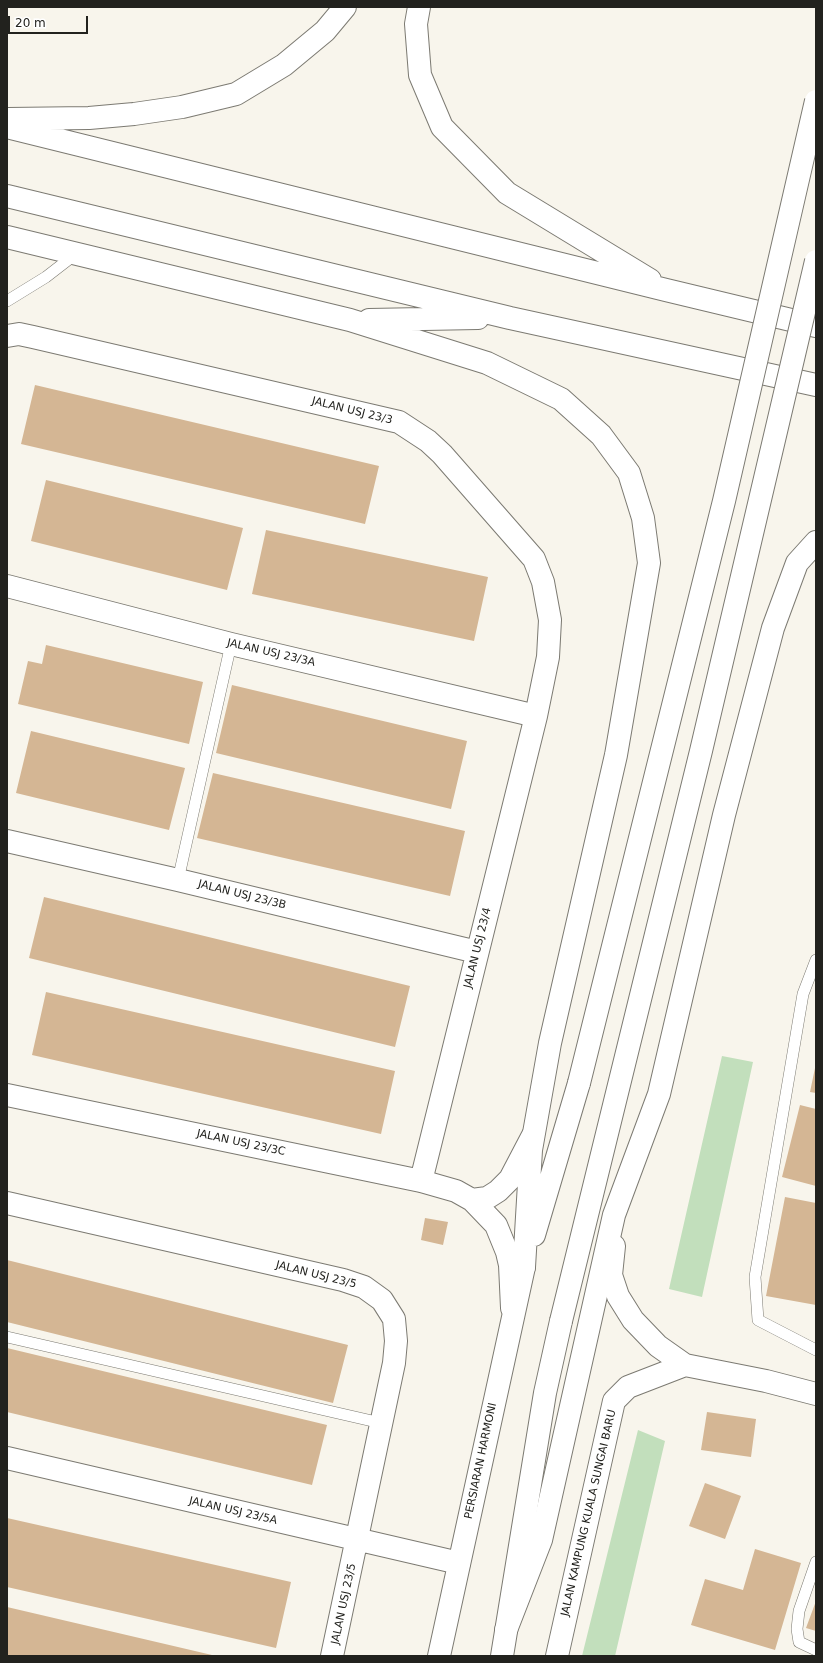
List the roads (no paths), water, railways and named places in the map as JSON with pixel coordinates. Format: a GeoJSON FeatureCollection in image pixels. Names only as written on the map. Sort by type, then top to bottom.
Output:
{"type":"FeatureCollection","features":[{"type":"Feature","properties":{"kind":"main road"},"geometry":{"type":"LineString","coordinates":[[7,119],[89,118],[134,114],[182,107],[236,94],[284,65],[325,31],[345,7]]}},
{"type":"Feature","properties":{"kind":"main road"},"geometry":{"type":"LineString","coordinates":[[419,7],[416,24],[420,76],[442,126],[507,193],[666,290]]}},
{"type":"Feature","properties":{"kind":"main road"},"geometry":{"type":"LineString","coordinates":[[524,1267],[579,1083],[724,501],[816,101]]}},
{"type":"Feature","properties":{"kind":"main road"},"geometry":{"type":"LineString","coordinates":[[7,127],[816,326]]}},
{"type":"Feature","properties":{"kind":"main road"},"geometry":{"type":"LineString","coordinates":[[7,196],[510,318],[816,385]]}},
{"type":"Feature","properties":{"kind":"main road"},"geometry":{"type":"LineString","coordinates":[[7,236],[350,320],[487,362],[561,399],[601,435],[629,473],[644,518],[649,563],[616,755],[550,1043],[531,1150],[524,1267]]}},
{"type":"Feature","properties":{"kind":"main road"},"geometry":{"type":"LineString","coordinates":[[502,1656],[545,1393],[561,1321],[701,751],[816,260]]}},
{"type":"Feature","properties":{"kind":"main road"},"geometry":{"type":"LineString","coordinates":[[350,320],[510,318]]}},
{"type":"Feature","properties":{"kind":"main road","name":"JALAN USJ 23/3"},"geometry":{"type":"LineString","coordinates":[[7,336],[19,334],[33,337],[377,416],[399,422],[423,437],[442,454],[534,559],[543,582],[550,620],[548,657],[536,716]]}},
{"type":"Feature","properties":{"kind":"main road"},"geometry":{"type":"LineString","coordinates":[[506,1630],[541,1540],[614,1215],[658,1094],[724,815],[773,628],[798,563],[816,542]]}},
{"type":"Feature","properties":{"kind":"main road","name":"JALAN USJ 23/3A"},"geometry":{"type":"LineString","coordinates":[[7,586],[231,644],[536,716]]}},
{"type":"Feature","properties":{"kind":"main road","name":"JALAN USJ 23/4"},"geometry":{"type":"LineString","coordinates":[[421,1181],[536,716]]}},
{"type":"Feature","properties":{"kind":"main road","name":"JALAN USJ 23/3B"},"geometry":{"type":"LineString","coordinates":[[7,841],[178,880],[477,952]]}},
{"type":"Feature","properties":{"kind":"main road","name":"JALAN USJ 23/3C"},"geometry":{"type":"LineString","coordinates":[[7,1095],[421,1181],[456,1191],[472,1200],[496,1225],[507,1252],[510,1265],[512,1317]]}},
{"type":"Feature","properties":{"kind":"main road"},"geometry":{"type":"LineString","coordinates":[[472,1200],[487,1198],[498,1191],[510,1179],[527,1149],[535,1131]]}},
{"type":"Feature","properties":{"kind":"main road","name":"JALAN USJ 23/5"},"geometry":{"type":"LineString","coordinates":[[7,1203],[343,1280],[364,1287],[382,1300],[394,1319],[396,1341],[394,1363],[332,1656]]}},
{"type":"Feature","properties":{"kind":"main road"},"geometry":{"type":"LineString","coordinates":[[614,1215],[614,1254],[611,1275],[618,1296],[645,1334],[658,1346],[685,1365],[766,1381],[807,1392]]}},
{"type":"Feature","properties":{"kind":"main road","name":"PERSIARAN HARMONI"},"geometry":{"type":"LineString","coordinates":[[439,1656],[524,1267]]}},
{"type":"Feature","properties":{"kind":"main road","name":"JALAN KAMPUNG KUALA SUNGAI BARU"},"geometry":{"type":"LineString","coordinates":[[557,1656],[614,1401],[628,1387],[685,1365]]}},
{"type":"Feature","properties":{"kind":"main road","name":"JALAN USJ 23/5A"},"geometry":{"type":"LineString","coordinates":[[7,1458],[357,1540],[459,1562]]}},
{"type":"Feature","properties":{"kind":"lane"},"geometry":{"type":"LineString","coordinates":[[7,301],[46,277],[77,252]]}},
{"type":"Feature","properties":{"kind":"lane"},"geometry":{"type":"LineString","coordinates":[[178,880],[231,644]]}},
{"type":"Feature","properties":{"kind":"lane"},"geometry":{"type":"LineString","coordinates":[[816,960],[803,994],[755,1277],[758,1320],[816,1350]]}},
{"type":"Feature","properties":{"kind":"lane"},"geometry":{"type":"LineString","coordinates":[[7,1337],[382,1422]]}},
{"type":"Feature","properties":{"kind":"lane"},"geometry":{"type":"LineString","coordinates":[[816,1562],[799,1610],[797,1629],[799,1642],[816,1650]]}}]}
